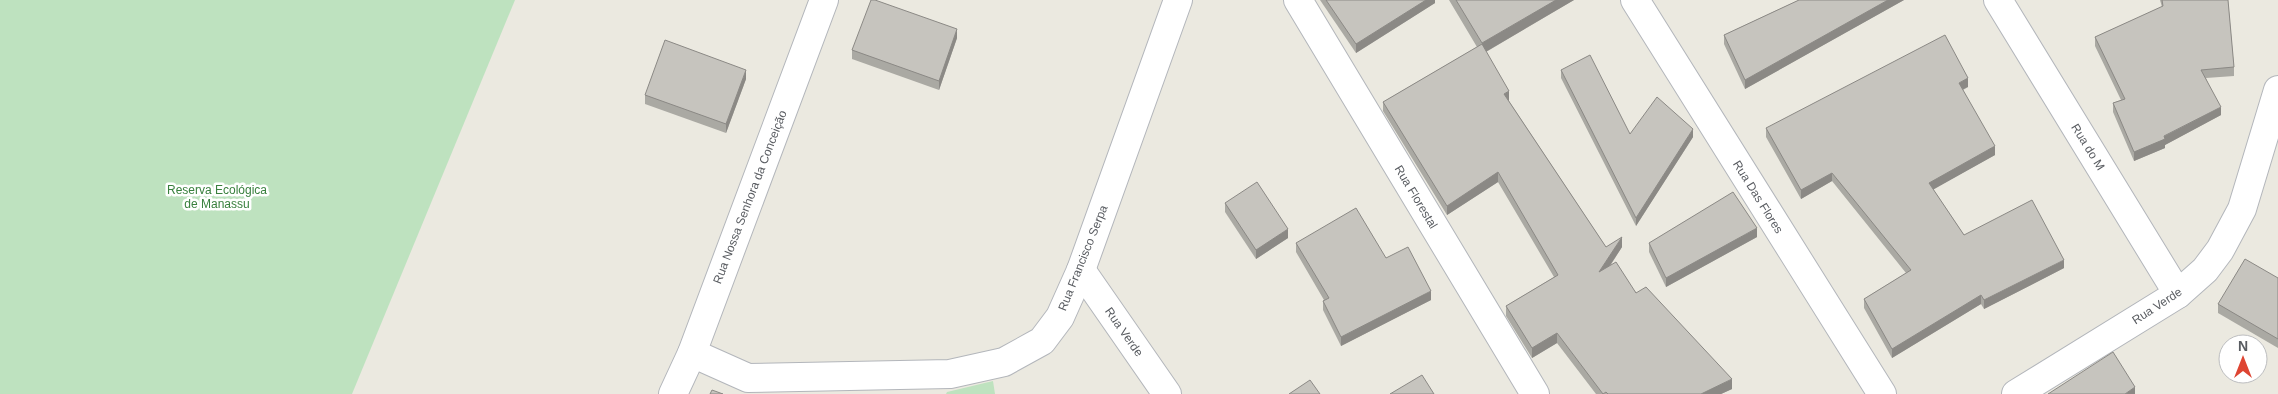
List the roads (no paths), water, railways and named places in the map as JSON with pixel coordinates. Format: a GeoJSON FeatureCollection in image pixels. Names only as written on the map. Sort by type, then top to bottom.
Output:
{"type":"FeatureCollection","features":[{"type":"Feature","properties":{"kind":"street","name":"Rua Nossa Senhora da Conceição"},"geometry":{"type":"LineString","coordinates":[[673,394],[692,353],[824,0]]}},
{"type":"Feature","properties":{"kind":"street","name":"Rua Francisco Serpa"},"geometry":{"type":"LineString","coordinates":[[692,353],[748,378],[950,374],[1004,362],[1042,341],[1060,317],[1081,270],[1178,0]]}},
{"type":"Feature","properties":{"kind":"street","name":"Rua Florestal"},"geometry":{"type":"LineString","coordinates":[[1298,0],[1535,394]]}},
{"type":"Feature","properties":{"kind":"street","name":"Rua Das Flores"},"geometry":{"type":"LineString","coordinates":[[1635,0],[1882,394]]}},
{"type":"Feature","properties":{"kind":"street","name":"Rua do M"},"geometry":{"type":"LineString","coordinates":[[1998,0],[2178,294]]}},
{"type":"Feature","properties":{"kind":"street","name":"Rua Verde"},"geometry":{"type":"LineString","coordinates":[[2016,394],[2178,294],[2205,270],[2220,250],[2242,209],[2278,90]]}},
{"type":"Feature","properties":{"kind":"street","name":"Rua Verde"},"geometry":{"type":"LineString","coordinates":[[1081,270],[1166,394]]}},
{"type":"Feature","properties":{"kind":"park label","name":"Reserva Ecológica de Manassu"},"geometry":{"type":"Point","coordinates":[217,197]}}]}
